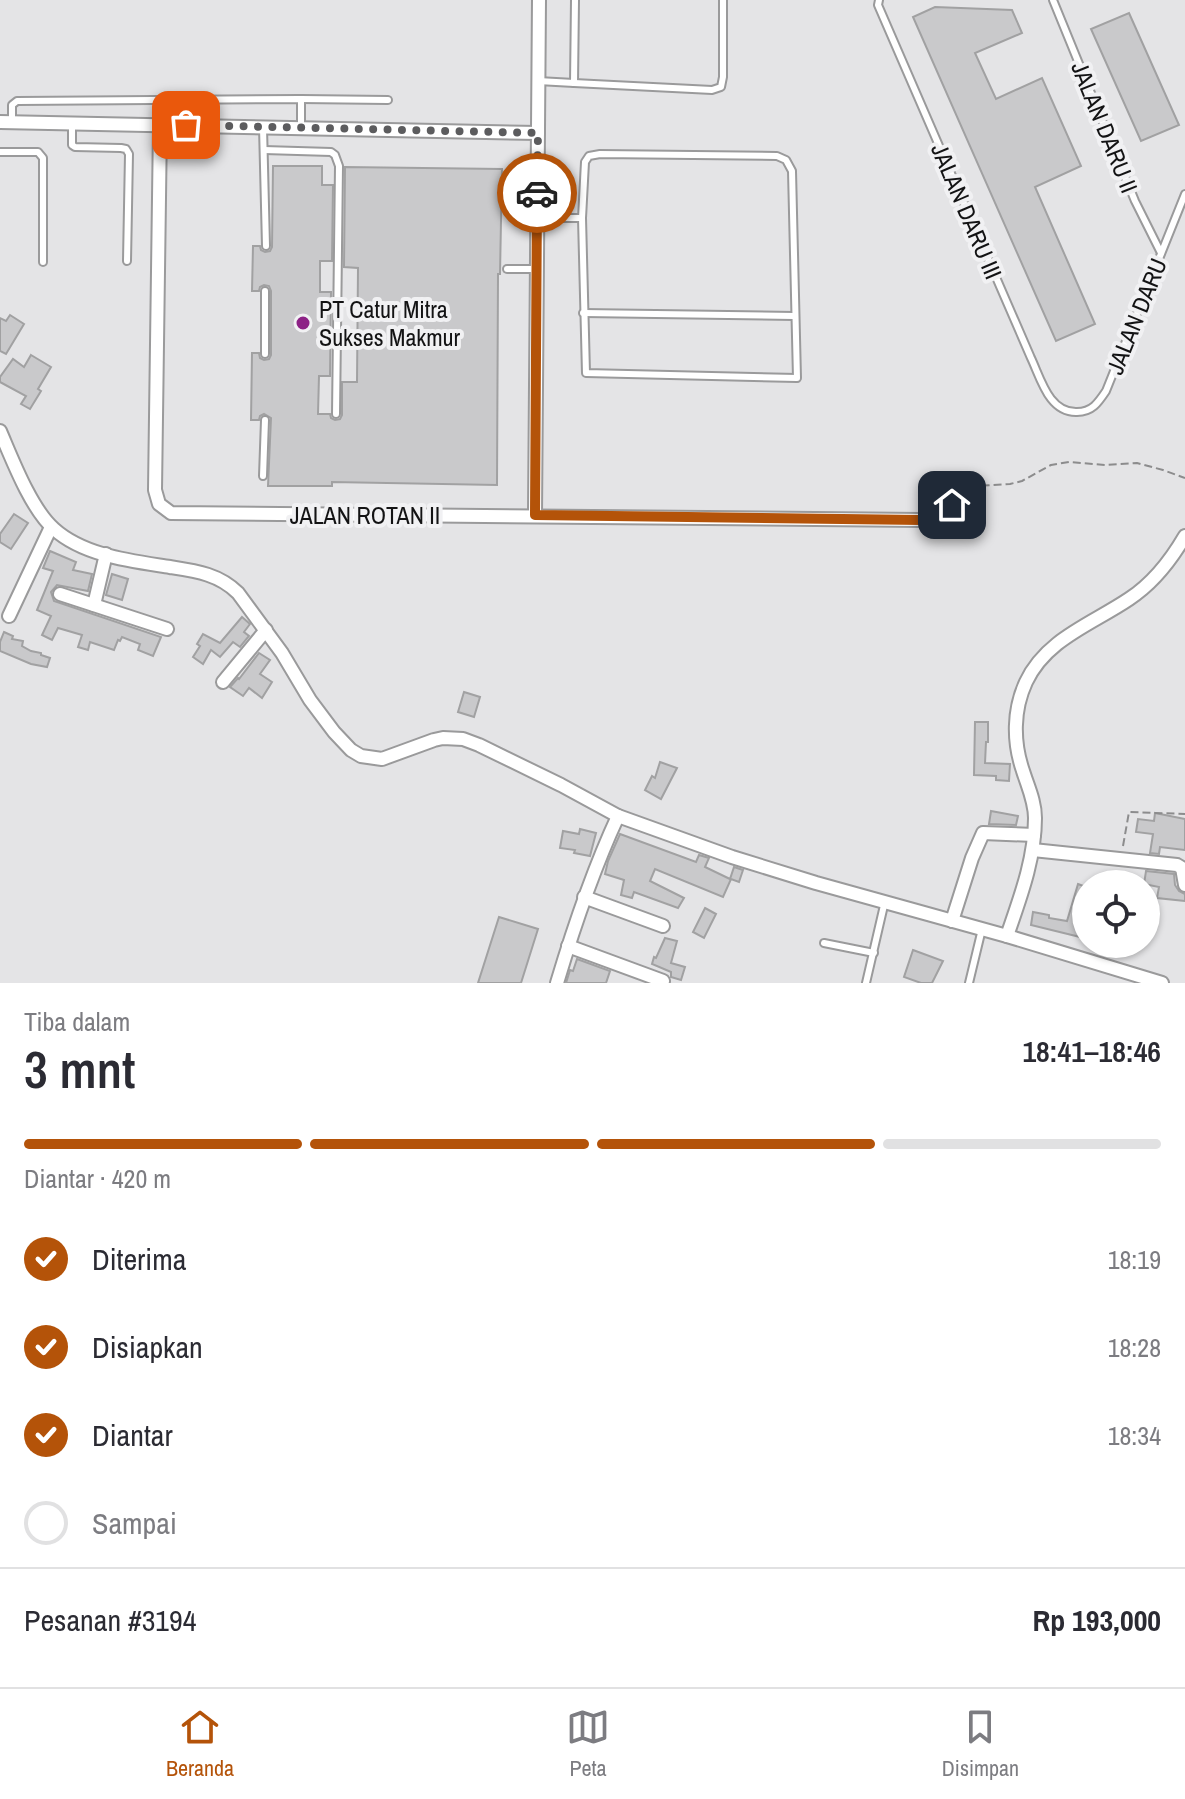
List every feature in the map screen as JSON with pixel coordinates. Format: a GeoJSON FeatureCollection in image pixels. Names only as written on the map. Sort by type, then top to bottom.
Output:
{"type":"FeatureCollection","features":[{"type":"Feature","properties":{"kind":"street"},"geometry":{"type":"LineString","coordinates":[[535,515],[539,0]]}},
{"type":"Feature","properties":{"kind":"street"},"geometry":{"type":"LineString","coordinates":[[6,122],[538,133]]}},
{"type":"Feature","properties":{"kind":"street","name":"JALAN ROTAN II"},"geometry":{"type":"LineString","coordinates":[[160,125],[155,490],[159,504],[171,513],[922,520],[952,505]]}},
{"type":"Feature","properties":{"kind":"street"},"geometry":{"type":"LineString","coordinates":[[0,431],[20,476],[51,527],[75,543],[106,554],[220,578],[238,593],[334,732],[361,756],[382,759],[443,738],[463,739],[547,778],[618,816],[773,870],[1162,983]]}},
{"type":"Feature","properties":{"kind":"street"},"geometry":{"type":"LineString","coordinates":[[9,616],[51,527]]}},
{"type":"Feature","properties":{"kind":"street"},"geometry":{"type":"LineString","coordinates":[[1007,936],[1022,896],[1033,850],[1034,807],[1017,753],[1015,735],[1019,701],[1026,683],[1034,667],[1064,639],[1140,591],[1165,565],[1185,536]]}},
{"type":"Feature","properties":{"kind":"street"},"geometry":{"type":"LineString","coordinates":[[94,605],[106,554]]}},
{"type":"Feature","properties":{"kind":"street"},"geometry":{"type":"LineString","coordinates":[[60,594],[167,629]]}},
{"type":"Feature","properties":{"kind":"street"},"geometry":{"type":"LineString","coordinates":[[223,682],[266,630]]}},
{"type":"Feature","properties":{"kind":"street"},"geometry":{"type":"LineString","coordinates":[[557,983],[584,897],[618,816]]}},
{"type":"Feature","properties":{"kind":"street"},"geometry":{"type":"LineString","coordinates":[[952,921],[983,833],[1034,835]]}},
{"type":"Feature","properties":{"kind":"street"},"geometry":{"type":"LineString","coordinates":[[1033,850],[1181,866],[1185,885]]}},
{"type":"Feature","properties":{"kind":"street"},"geometry":{"type":"LineString","coordinates":[[584,897],[663,926]]}},
{"type":"Feature","properties":{"kind":"street"},"geometry":{"type":"LineString","coordinates":[[568,946],[663,981]]}},
{"type":"Feature","properties":{"kind":"lane"},"geometry":{"type":"LineString","coordinates":[[574,83],[575,0]]}},
{"type":"Feature","properties":{"kind":"lane"},"geometry":{"type":"LineString","coordinates":[[538,81],[712,90],[721,87],[723,0]]}},
{"type":"Feature","properties":{"kind":"lane","name":"JALAN DARU II"},"geometry":{"type":"LineString","coordinates":[[1053,0],[1135,201],[1161,253]]}},
{"type":"Feature","properties":{"kind":"lane","name":"JALAN DARU III"},"geometry":{"type":"LineString","coordinates":[[879,2],[1031,358],[1052,402],[1064,411]]}},
{"type":"Feature","properties":{"kind":"lane"},"geometry":{"type":"LineString","coordinates":[[301,99],[301,128]]}},
{"type":"Feature","properties":{"kind":"lane"},"geometry":{"type":"LineString","coordinates":[[6,122],[12,105],[17,101],[388,100]]}},
{"type":"Feature","properties":{"kind":"lane"},"geometry":{"type":"LineString","coordinates":[[72,123],[72,145],[75,147],[121,148],[129,154],[127,261]]}},
{"type":"Feature","properties":{"kind":"lane"},"geometry":{"type":"LineString","coordinates":[[263,127],[266,246]]}},
{"type":"Feature","properties":{"kind":"lane"},"geometry":{"type":"LineString","coordinates":[[264,150],[331,152],[339,166],[336,414]]}},
{"type":"Feature","properties":{"kind":"lane"},"geometry":{"type":"LineString","coordinates":[[0,152],[38,152],[43,158],[43,262]]}},
{"type":"Feature","properties":{"kind":"lane"},"geometry":{"type":"LineString","coordinates":[[589,156],[777,156],[786,160],[792,171],[797,378],[586,373],[583,313],[582,218],[585,162],[589,156]]}},
{"type":"Feature","properties":{"kind":"lane","name":"JALAN DARU"},"geometry":{"type":"LineString","coordinates":[[1064,411],[1087,411],[1095,407],[1106,391],[1185,194]]}},
{"type":"Feature","properties":{"kind":"lane"},"geometry":{"type":"LineString","coordinates":[[537,218],[582,218]]}},
{"type":"Feature","properties":{"kind":"lane"},"geometry":{"type":"LineString","coordinates":[[507,269],[537,269]]}},
{"type":"Feature","properties":{"kind":"lane"},"geometry":{"type":"LineString","coordinates":[[265,291],[265,354]]}},
{"type":"Feature","properties":{"kind":"lane"},"geometry":{"type":"LineString","coordinates":[[583,313],[794,316]]}},
{"type":"Feature","properties":{"kind":"lane"},"geometry":{"type":"LineString","coordinates":[[263,476],[265,420]]}},
{"type":"Feature","properties":{"kind":"lane"},"geometry":{"type":"LineString","coordinates":[[866,983],[885,901]]}},
{"type":"Feature","properties":{"kind":"lane"},"geometry":{"type":"LineString","coordinates":[[969,983],[982,929]]}},
{"type":"Feature","properties":{"kind":"lane"},"geometry":{"type":"LineString","coordinates":[[824,943],[874,953]]}},
{"type":"Feature","properties":{"kind":"path"},"geometry":{"type":"LineString","coordinates":[[952,505],[974,486],[1022,481],[1051,465],[1069,462],[1106,465],[1137,463],[1185,478]]}},
{"type":"Feature","properties":{"kind":"path"},"geometry":{"type":"LineString","coordinates":[[1122,859],[1129,812],[1185,814]]}},
{"type":"Feature","properties":{"kind":"building"},"geometry":{"type":"Polygon","coordinates":[[[935,7],[1012,10],[1022,33],[975,53],[996,99],[1042,78],[1081,166],[1035,187],[1095,324],[1056,341],[913,17],[935,7]]]}},
{"type":"Feature","properties":{"kind":"building"},"geometry":{"type":"Polygon","coordinates":[[[1129,13],[1179,125],[1141,141],[1091,29],[1129,13]]]}},
{"type":"Feature","properties":{"kind":"building"},"geometry":{"type":"Polygon","coordinates":[[[273,166],[322,166],[322,185],[333,185],[332,261],[320,261],[320,292],[331,292],[330,376],[319,376],[318,414],[330,414],[335,420],[342,415],[342,382],[357,382],[358,268],[344,267],[345,167],[502,169],[497,485],[332,482],[332,486],[268,486],[271,418],[264,414],[259,420],[251,420],[252,353],[259,353],[264,360],[271,355],[271,291],[269,286],[264,285],[259,291],[252,291],[253,246],[260,246],[265,252],[272,247],[273,166]]]}},
{"type":"Feature","properties":{"kind":"building"},"geometry":{"type":"Polygon","coordinates":[[[10,315],[24,324],[6,354],[0,351],[0,318],[6,321],[10,315]]]}},
{"type":"Feature","properties":{"kind":"building"},"geometry":{"type":"Polygon","coordinates":[[[31,355],[51,367],[30,409],[21,404],[26,396],[0,382],[0,377],[13,359],[24,367],[31,355]]]}},
{"type":"Feature","properties":{"kind":"building"},"geometry":{"type":"Polygon","coordinates":[[[14,514],[28,523],[11,549],[0,542],[0,534],[14,514]]]}},
{"type":"Feature","properties":{"kind":"building"},"geometry":{"type":"Polygon","coordinates":[[[50,551],[76,562],[73,570],[92,574],[88,591],[57,585],[51,592],[54,601],[161,637],[153,656],[138,650],[140,644],[122,637],[114,650],[90,642],[88,650],[78,647],[82,635],[58,628],[52,640],[42,635],[51,616],[37,610],[53,571],[43,568],[50,551]]]}},
{"type":"Feature","properties":{"kind":"building"},"geometry":{"type":"Polygon","coordinates":[[[112,574],[128,579],[122,600],[106,595],[112,574]]]}},
{"type":"Feature","properties":{"kind":"building"},"geometry":{"type":"Polygon","coordinates":[[[242,617],[250,624],[244,632],[249,636],[240,647],[233,642],[220,657],[211,650],[203,664],[193,657],[203,634],[220,643],[242,617]]]}},
{"type":"Feature","properties":{"kind":"building"},"geometry":{"type":"Polygon","coordinates":[[[4,632],[13,636],[12,639],[23,641],[22,646],[50,658],[47,667],[0,651],[4,632]]]}},
{"type":"Feature","properties":{"kind":"building"},"geometry":{"type":"Polygon","coordinates":[[[259,653],[270,660],[260,674],[272,682],[262,698],[249,688],[243,696],[230,687],[259,653]]]}},
{"type":"Feature","properties":{"kind":"building"},"geometry":{"type":"Polygon","coordinates":[[[464,692],[480,697],[474,717],[458,712],[464,692]]]}},
{"type":"Feature","properties":{"kind":"building"},"geometry":{"type":"Polygon","coordinates":[[[975,722],[988,722],[985,763],[1010,764],[1009,781],[996,780],[996,776],[974,775],[975,722]]]}},
{"type":"Feature","properties":{"kind":"building"},"geometry":{"type":"Polygon","coordinates":[[[660,762],[677,768],[661,799],[645,790],[652,776],[655,778],[660,762]]]}},
{"type":"Feature","properties":{"kind":"building"},"geometry":{"type":"Polygon","coordinates":[[[991,811],[1018,816],[1016,825],[989,824],[991,811]]]}},
{"type":"Feature","properties":{"kind":"building"},"geometry":{"type":"Polygon","coordinates":[[[1155,813],[1185,819],[1185,850],[1160,847],[1159,854],[1150,853],[1153,834],[1136,832],[1138,819],[1154,821],[1155,813]]]}},
{"type":"Feature","properties":{"kind":"building"},"geometry":{"type":"Polygon","coordinates":[[[580,829],[596,833],[590,856],[560,848],[563,831],[579,834],[580,829]]]}},
{"type":"Feature","properties":{"kind":"building"},"geometry":{"type":"Polygon","coordinates":[[[620,834],[696,862],[699,855],[709,858],[705,867],[730,879],[734,867],[743,870],[739,882],[731,879],[723,897],[655,869],[650,881],[684,898],[678,908],[634,892],[632,898],[621,895],[624,880],[605,874],[620,834]]]}},
{"type":"Feature","properties":{"kind":"building"},"geometry":{"type":"Polygon","coordinates":[[[1160,872],[1174,874],[1175,885],[1185,894],[1185,901],[1160,898],[1160,872]]]}},
{"type":"Feature","properties":{"kind":"building"},"geometry":{"type":"Polygon","coordinates":[[[1072,904],[1072,935],[1031,925],[1033,912],[1067,921],[1072,904]]]}},
{"type":"Feature","properties":{"kind":"building"},"geometry":{"type":"Polygon","coordinates":[[[705,908],[716,914],[704,938],[693,932],[705,908]]]}},
{"type":"Feature","properties":{"kind":"building"},"geometry":{"type":"Polygon","coordinates":[[[499,917],[538,929],[521,983],[478,983],[499,917]]]}},
{"type":"Feature","properties":{"kind":"building"},"geometry":{"type":"Polygon","coordinates":[[[665,938],[677,941],[671,963],[685,967],[681,980],[652,964],[665,938]]]}},
{"type":"Feature","properties":{"kind":"building"},"geometry":{"type":"Polygon","coordinates":[[[913,950],[943,961],[932,983],[904,977],[913,950]]]}},
{"type":"Feature","properties":{"kind":"building"},"geometry":{"type":"Polygon","coordinates":[[[577,959],[610,971],[606,983],[566,983],[577,959]]]}},
{"type":"Feature","properties":{"kind":"way so far"},"geometry":{"type":"LineString","coordinates":[[186,125],[538,133],[537,193]]}},
{"type":"Feature","properties":{"kind":"place","name":"PT Catur Mitra Sukses Makmur"},"geometry":{"type":"Point","coordinates":[303,323]}},
{"type":"Feature","properties":{"kind":"route"},"geometry":{"type":"LineString","coordinates":[[537,193],[535,515],[922,520],[952,505]]}}]}
